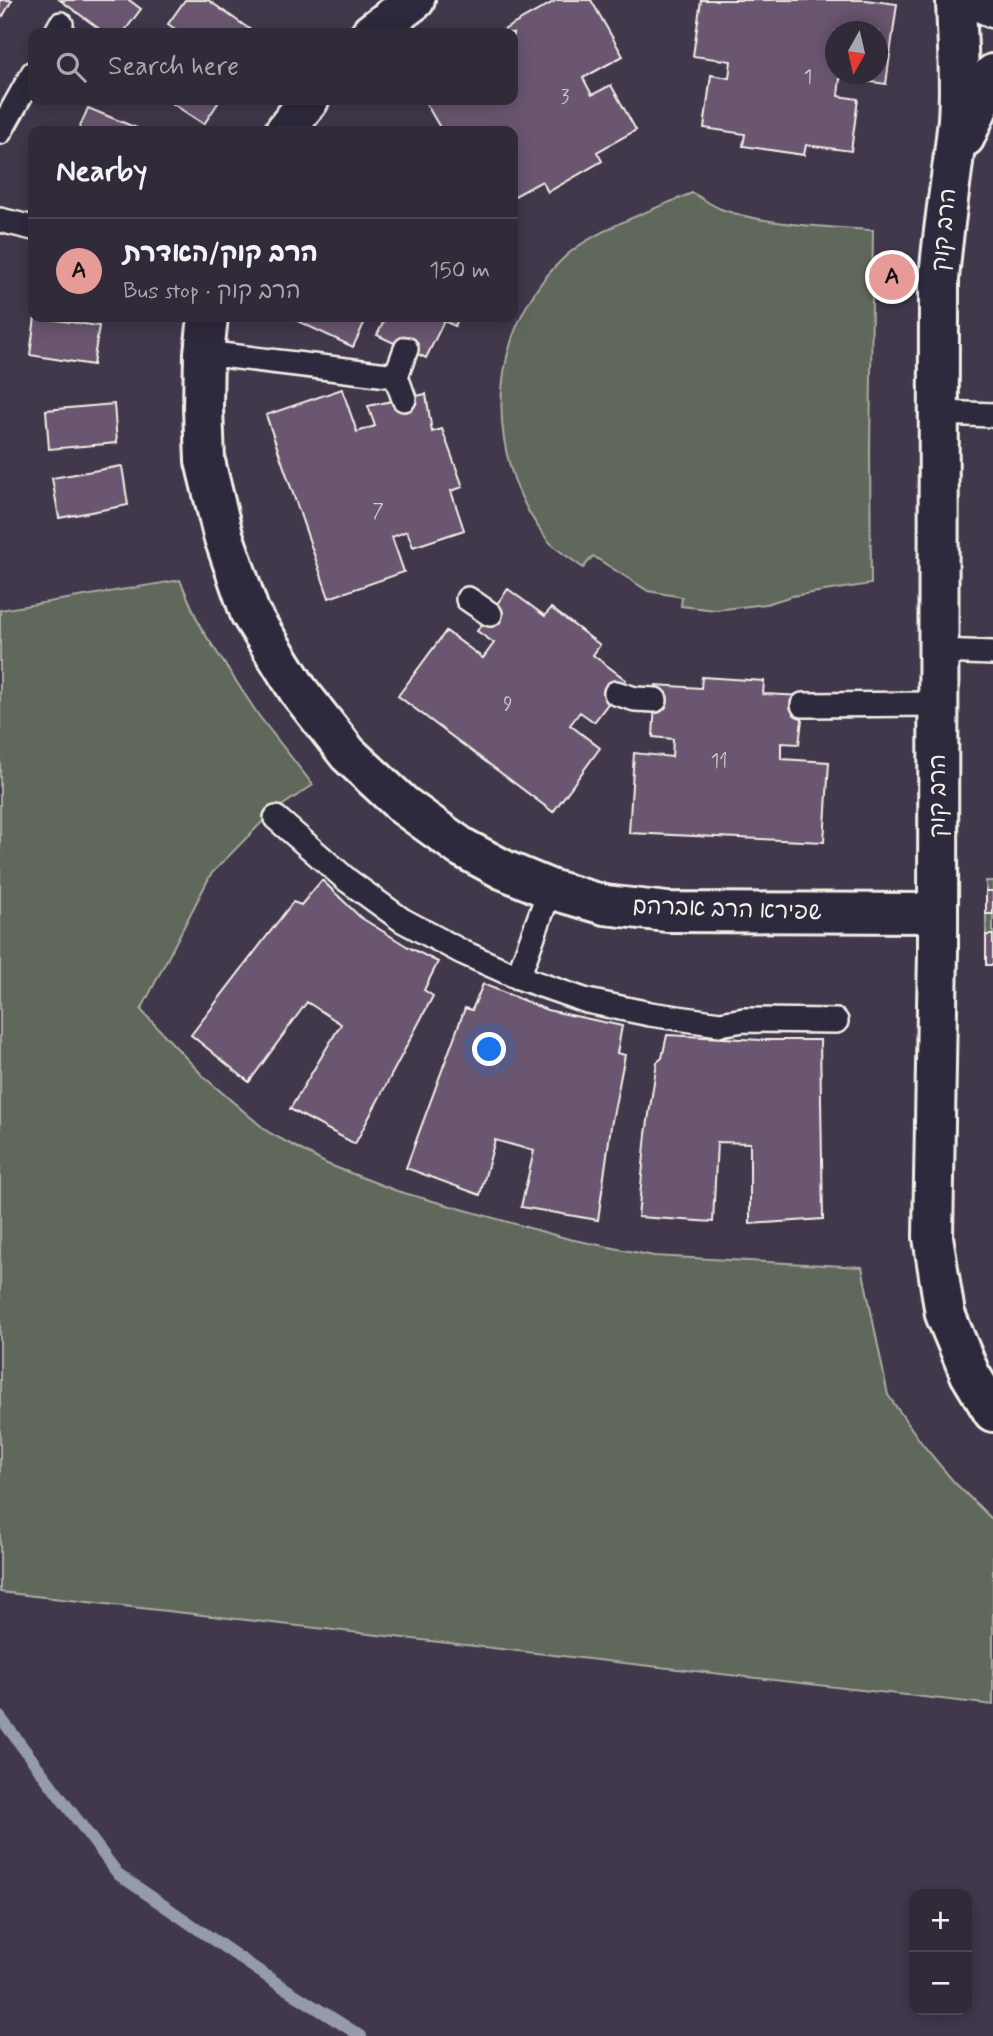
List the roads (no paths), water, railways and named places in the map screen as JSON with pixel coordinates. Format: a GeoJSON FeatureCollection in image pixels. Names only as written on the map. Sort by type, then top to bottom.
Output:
{"type":"FeatureCollection","features":[{"type":"Feature","properties":{"kind":"street"},"geometry":{"type":"LineString","coordinates":[[378,28],[415,0]]}},
{"type":"Feature","properties":{"kind":"street","name":"הרב קוק"},"geometry":{"type":"LineString","coordinates":[[956,0],[960,63],[958,116],[944,212],[939,279],[938,913],[933,1237],[945,1314],[970,1374],[993,1412]]}},
{"type":"Feature","properties":{"kind":"street"},"geometry":{"type":"LineString","coordinates":[[975,0],[993,8]]}},
{"type":"Feature","properties":{"kind":"street","name":"הרב קוק"},"geometry":{"type":"LineString","coordinates":[[952,169],[993,74]]}},
{"type":"Feature","properties":{"kind":"street"},"geometry":{"type":"LineString","coordinates":[[289,126],[305,105]]}},
{"type":"Feature","properties":{"kind":"street","name":"שפירא הרב אברהם"},"geometry":{"type":"LineString","coordinates":[[206,335],[203,408],[205,461],[223,535],[250,612],[298,690],[348,754],[403,805],[461,847],[504,870],[550,889],[605,905],[667,912],[938,913]]}},
{"type":"Feature","properties":{"kind":"lane"},"geometry":{"type":"LineString","coordinates":[[0,132],[28,82]]}},
{"type":"Feature","properties":{"kind":"lane"},"geometry":{"type":"LineString","coordinates":[[0,220],[28,227]]}},
{"type":"Feature","properties":{"kind":"lane"},"geometry":{"type":"LineString","coordinates":[[206,335],[396,376]]}},
{"type":"Feature","properties":{"kind":"lane"},"geometry":{"type":"LineString","coordinates":[[404,399],[396,376],[406,349]]}},
{"type":"Feature","properties":{"kind":"lane"},"geometry":{"type":"LineString","coordinates":[[940,413],[993,415]]}},
{"type":"Feature","properties":{"kind":"lane"},"geometry":{"type":"LineString","coordinates":[[468,599],[490,614]]}},
{"type":"Feature","properties":{"kind":"lane"},"geometry":{"type":"LineString","coordinates":[[939,651],[993,653]]}},
{"type":"Feature","properties":{"kind":"lane"},"geometry":{"type":"LineString","coordinates":[[616,693],[635,699],[655,700]]}},
{"type":"Feature","properties":{"kind":"lane"},"geometry":{"type":"LineString","coordinates":[[803,705],[939,704]]}},
{"type":"Feature","properties":{"kind":"lane"},"geometry":{"type":"LineString","coordinates":[[276,818],[347,880],[402,920],[462,952],[518,977],[587,1001],[720,1024],[744,1020],[836,1021]]}},
{"type":"Feature","properties":{"kind":"lane"},"geometry":{"type":"LineString","coordinates":[[518,977],[550,889]]}},
{"type":"Feature","properties":{"kind":"waterway"},"geometry":{"type":"LineString","coordinates":[[0,1717],[118,1874],[275,1982],[361,2036]]}},
{"type":"Feature","properties":{"kind":"place","name":"הרב קוק/האדרת"},"geometry":{"type":"Point","coordinates":[892,277]}}]}
